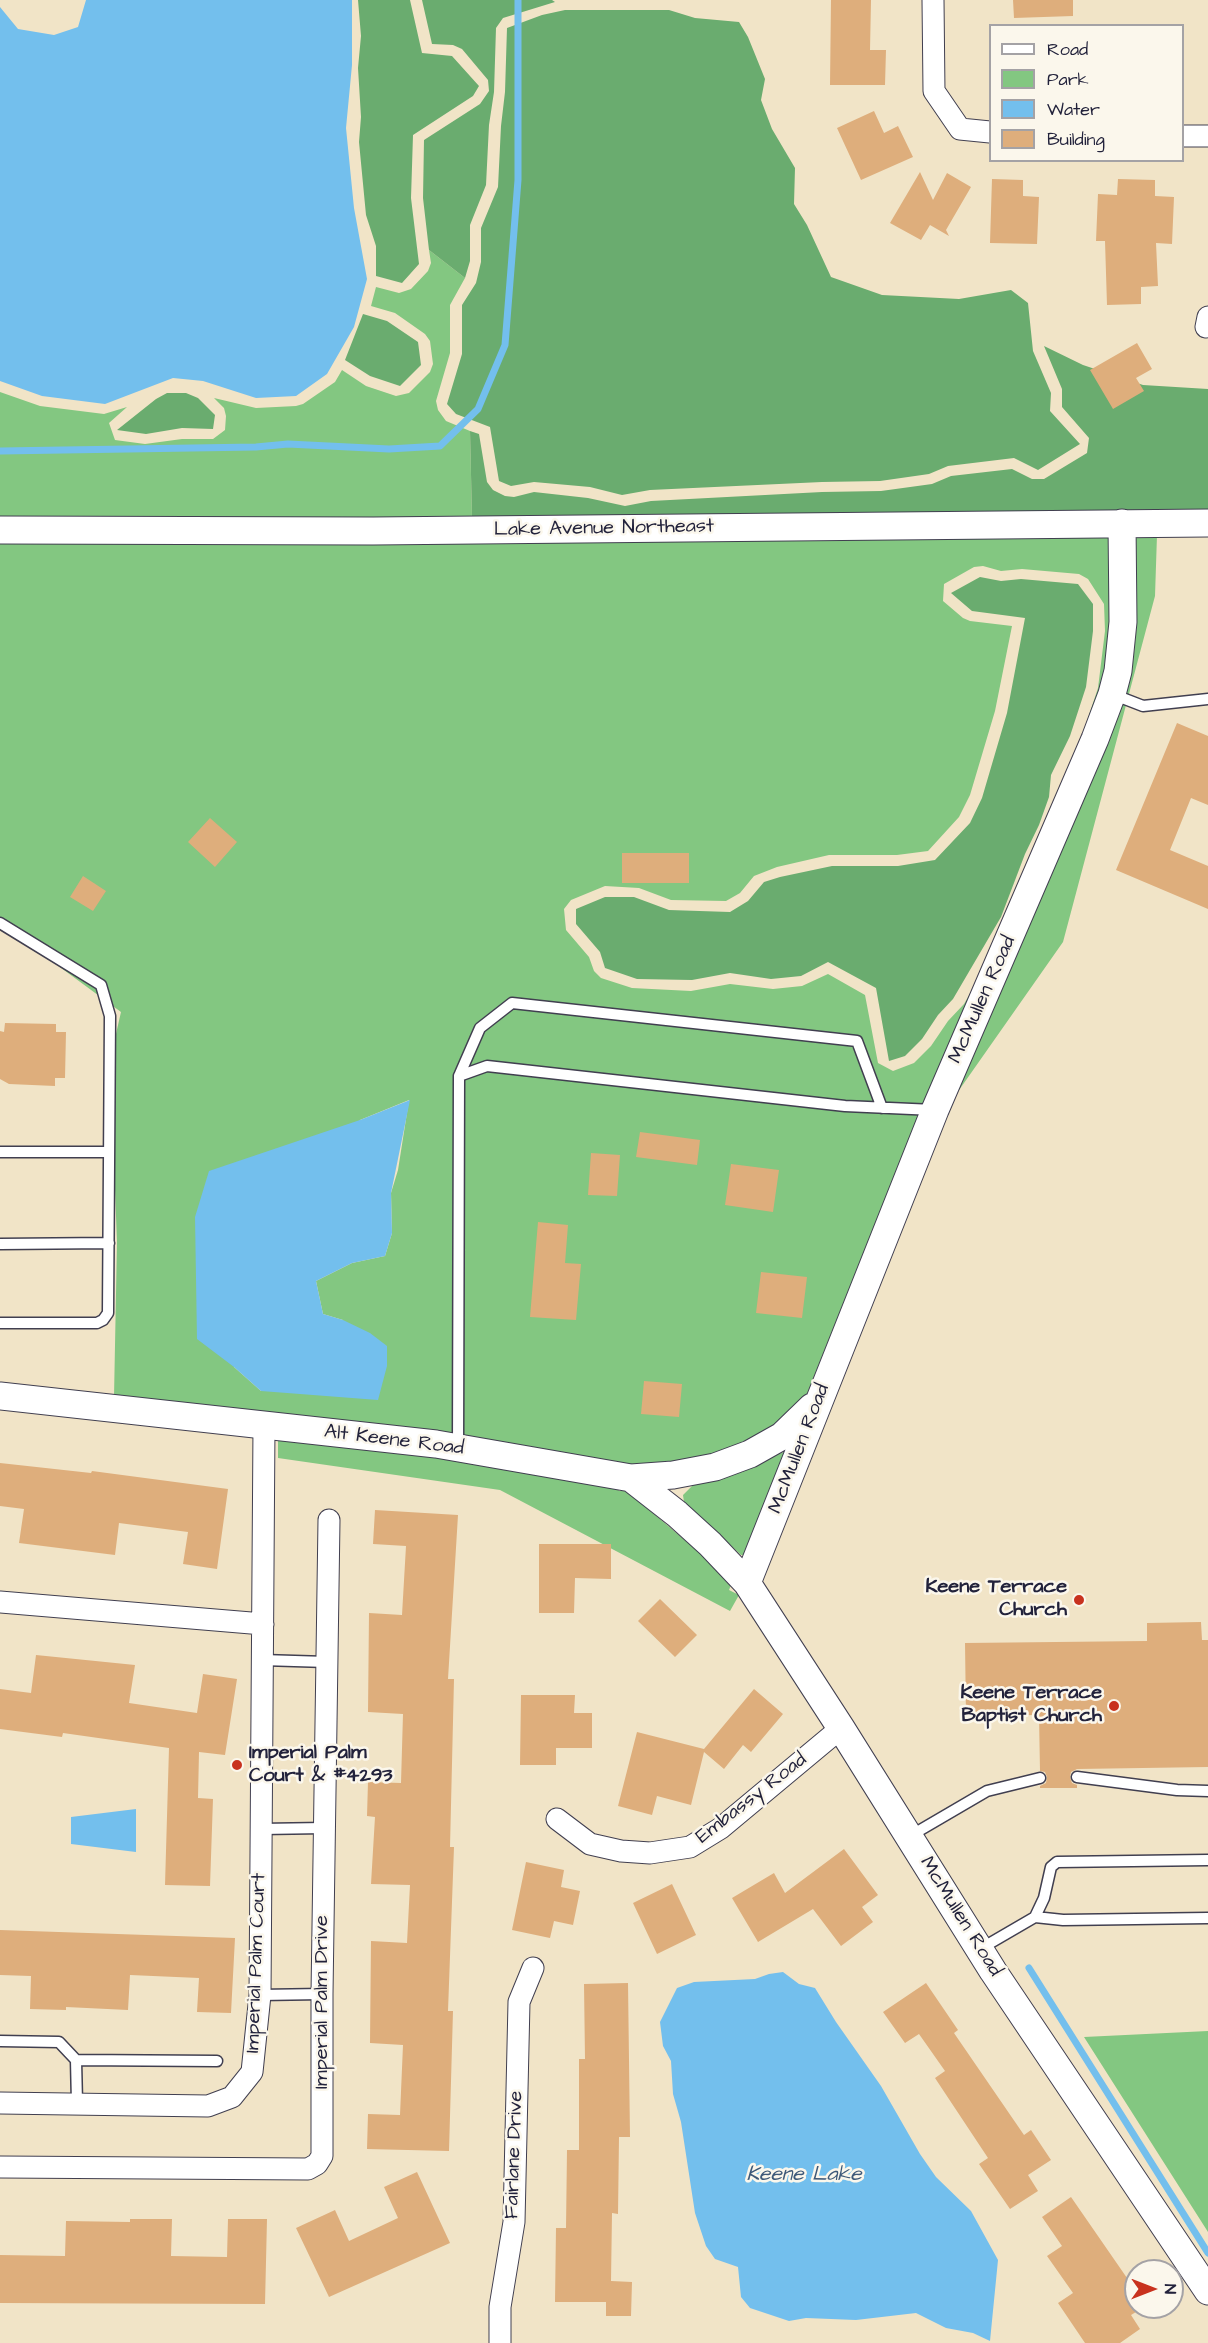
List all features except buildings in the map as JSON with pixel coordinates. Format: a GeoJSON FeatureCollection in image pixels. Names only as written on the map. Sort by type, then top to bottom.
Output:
{"type":"FeatureCollection","features":[{"type":"Feature","properties":{"kind":"street"},"geometry":{"type":"LineString","coordinates":[[933,0],[934,90],[960,129],[989,132]]}},
{"type":"Feature","properties":{"kind":"street"},"geometry":{"type":"LineString","coordinates":[[1184,136],[1208,136]]}},
{"type":"Feature","properties":{"kind":"street","name":"Lake Avenue Northeast"},"geometry":{"type":"LineString","coordinates":[[0,530],[373,531],[1208,523]]}},
{"type":"Feature","properties":{"kind":"street","name":"McMullen Road"},"geometry":{"type":"LineString","coordinates":[[1122,524],[1123,622],[1118,671],[1112,694],[1011,936],[935,1110],[747,1582],[980,1949],[1208,2291]]}},
{"type":"Feature","properties":{"kind":"street","name":"Alt Keene Road"},"geometry":{"type":"LineString","coordinates":[[0,1396],[458,1448],[631,1478],[677,1514],[747,1582]]}},
{"type":"Feature","properties":{"kind":"street"},"geometry":{"type":"LineString","coordinates":[[631,1478],[673,1475],[715,1467],[750,1454],[782,1436],[819,1400]]}},
{"type":"Feature","properties":{"kind":"street","name":"Imperial Palm Court"},"geometry":{"type":"LineString","coordinates":[[0,2103],[208,2106],[232,2097],[252,2072],[260,1995],[264,1426]]}},
{"type":"Feature","properties":{"kind":"street","name":"Imperial Palm Drive"},"geometry":{"type":"LineString","coordinates":[[0,2167],[308,2169],[322,2156],[329,1520]]}},
{"type":"Feature","properties":{"kind":"street"},"geometry":{"type":"LineString","coordinates":[[0,1602],[263,1624]]}},
{"type":"Feature","properties":{"kind":"street","name":"Embassy Road"},"geometry":{"type":"LineString","coordinates":[[557,1819],[590,1844],[621,1851],[650,1853],[690,1847],[721,1828],[841,1728]]}},
{"type":"Feature","properties":{"kind":"street","name":"Fairlane Drive"},"geometry":{"type":"LineString","coordinates":[[500,2343],[500,2307],[514,2222],[519,2002],[533,1968]]}},
{"type":"Feature","properties":{"kind":"lane"},"geometry":{"type":"LineString","coordinates":[[1112,694],[1143,706],[1208,699]]}},
{"type":"Feature","properties":{"kind":"lane"},"geometry":{"type":"LineString","coordinates":[[0,923],[101,985],[110,1016],[108,1313],[103,1320],[97,1323],[0,1323]]}},
{"type":"Feature","properties":{"kind":"lane"},"geometry":{"type":"LineString","coordinates":[[458,1448],[459,1076],[480,1028],[512,1003],[857,1041],[882,1108]]}},
{"type":"Feature","properties":{"kind":"lane"},"geometry":{"type":"LineString","coordinates":[[459,1076],[487,1066],[845,1106],[935,1110]]}},
{"type":"Feature","properties":{"kind":"lane"},"geometry":{"type":"LineString","coordinates":[[0,1152],[109,1152]]}},
{"type":"Feature","properties":{"kind":"lane"},"geometry":{"type":"LineString","coordinates":[[0,1244],[109,1243]]}},
{"type":"Feature","properties":{"kind":"lane"},"geometry":{"type":"LineString","coordinates":[[262,1660],[327,1662]]}},
{"type":"Feature","properties":{"kind":"lane"},"geometry":{"type":"LineString","coordinates":[[909,1836],[987,1791],[1040,1778]]}},
{"type":"Feature","properties":{"kind":"lane"},"geometry":{"type":"LineString","coordinates":[[1077,1778],[1176,1790],[1208,1791]]}},
{"type":"Feature","properties":{"kind":"lane"},"geometry":{"type":"LineString","coordinates":[[261,1829],[324,1828]]}},
{"type":"Feature","properties":{"kind":"lane"},"geometry":{"type":"LineString","coordinates":[[980,1949],[1035,1917],[1044,1898],[1051,1867],[1057,1862],[1208,1860]]}},
{"type":"Feature","properties":{"kind":"lane"},"geometry":{"type":"LineString","coordinates":[[1035,1917],[1063,1920],[1208,1918]]}},
{"type":"Feature","properties":{"kind":"lane"},"geometry":{"type":"LineString","coordinates":[[260,1995],[322,1994]]}},
{"type":"Feature","properties":{"kind":"lane"},"geometry":{"type":"LineString","coordinates":[[0,2041],[59,2042],[76,2061],[77,2103]]}},
{"type":"Feature","properties":{"kind":"lane"},"geometry":{"type":"LineString","coordinates":[[76,2061],[217,2061]]}},
{"type":"Feature","properties":{"kind":"green space"},"geometry":{"type":"Polygon","coordinates":[[[358,0],[410,0],[422,53],[452,56],[479,86],[473,96],[413,135],[411,198],[419,264],[402,283],[376,276],[376,246],[366,215],[359,142],[361,117],[358,68],[361,36],[358,0]]]}},
{"type":"Feature","properties":{"kind":"green space"},"geometry":{"type":"Polygon","coordinates":[[[422,0],[552,0],[555,2],[503,18],[496,28],[494,92],[489,125],[486,185],[470,225],[470,261],[465,278],[429,250],[423,198],[424,140],[480,104],[489,91],[488,80],[462,49],[453,45],[432,44],[422,0]]]}},
{"type":"Feature","properties":{"kind":"green space"},"geometry":{"type":"Polygon","coordinates":[[[565,10],[669,10],[695,18],[739,22],[748,37],[765,79],[761,100],[772,129],[795,168],[794,204],[807,225],[831,277],[882,295],[959,299],[1011,290],[1028,303],[1033,351],[1051,393],[1050,411],[1080,444],[1038,470],[1014,458],[948,466],[929,474],[880,481],[650,490],[622,495],[590,487],[534,482],[511,486],[499,481],[490,427],[456,414],[447,404],[462,354],[462,305],[476,283],[481,262],[481,228],[498,187],[507,28],[542,15],[565,10]]]}},
{"type":"Feature","properties":{"kind":"green space"},"geometry":{"type":"Polygon","coordinates":[[[429,250],[465,278],[450,305],[450,353],[436,401],[438,410],[446,421],[470,431],[472,518],[0,518],[0,392],[40,406],[104,414],[127,407],[109,423],[115,440],[145,444],[182,439],[213,439],[225,430],[226,416],[224,408],[214,398],[256,408],[296,406],[303,404],[335,382],[342,370],[366,386],[396,396],[409,393],[430,372],[433,364],[430,341],[425,334],[395,313],[371,306],[376,287],[399,293],[411,289],[428,271],[431,263],[429,250]]]}},
{"type":"Feature","properties":{"kind":"green space"},"geometry":{"type":"Polygon","coordinates":[[[363,314],[387,321],[418,342],[421,365],[400,386],[370,376],[345,360],[363,314]]]}},
{"type":"Feature","properties":{"kind":"green space"},"geometry":{"type":"Polygon","coordinates":[[[1044,346],[1083,365],[1143,385],[1208,389],[1208,509],[472,518],[470,431],[479,434],[487,482],[493,490],[505,496],[514,497],[534,492],[588,498],[625,506],[651,501],[881,491],[932,484],[951,476],[1012,469],[1032,479],[1044,479],[1087,453],[1089,438],[1062,407],[1062,389],[1044,346]]]}},
{"type":"Feature","properties":{"kind":"green space"},"geometry":{"type":"Polygon","coordinates":[[[167,393],[186,393],[198,398],[215,415],[213,429],[182,428],[146,434],[117,430],[156,399],[167,393]]]}},
{"type":"Feature","properties":{"kind":"green space"},"geometry":{"type":"Polygon","coordinates":[[[1136,535],[1157,535],[1155,596],[1063,942],[957,1093],[1108,743],[1125,698],[1132,672],[1137,623],[1136,535]]]}},
{"type":"Feature","properties":{"kind":"green space"},"geometry":{"type":"Polygon","coordinates":[[[1109,536],[1110,621],[1099,691],[1086,724],[1098,688],[1105,631],[1104,604],[1088,579],[1079,574],[1022,569],[1001,571],[983,566],[974,567],[944,584],[943,601],[963,618],[970,621],[1012,626],[995,711],[970,795],[959,817],[928,851],[897,855],[829,855],[777,867],[754,876],[740,893],[726,901],[671,900],[639,888],[605,886],[571,900],[564,909],[566,930],[589,957],[594,971],[601,978],[632,988],[691,991],[730,984],[773,989],[802,986],[828,974],[865,995],[878,1063],[893,1071],[914,1063],[931,1046],[948,1021],[964,1004],[975,985],[922,1106],[807,1394],[773,1426],[744,1443],[711,1455],[671,1463],[632,1465],[114,1397],[117,1242],[110,1060],[121,1012],[0,923],[0,542],[1109,536]],[[409,1100],[360,1120],[234,1367],[261,1391],[343,1320],[323,1314],[316,1281],[352,1263],[385,1256],[392,1233],[391,1193],[398,1170],[409,1100]]]}},
{"type":"Feature","properties":{"kind":"green space"},"geometry":{"type":"Polygon","coordinates":[[[980,577],[1001,581],[1021,579],[1078,584],[1093,604],[1093,631],[1086,687],[1070,736],[1051,775],[1049,797],[1039,825],[1025,854],[1001,917],[953,999],[938,1015],[922,1039],[905,1056],[889,1061],[876,988],[828,962],[801,976],[771,979],[730,973],[692,980],[637,979],[605,968],[600,952],[576,924],[576,909],[605,897],[634,897],[669,910],[730,912],[748,901],[764,882],[780,877],[832,866],[898,866],[935,860],[970,823],[982,798],[1007,713],[1025,618],[972,611],[951,593],[980,577]]]}},
{"type":"Feature","properties":{"kind":"green space"},"geometry":{"type":"Polygon","coordinates":[[[278,1440],[434,1456],[627,1491],[700,1553],[731,1585],[729,1590],[739,1595],[730,1611],[500,1490],[278,1458],[278,1440]]]}},
{"type":"Feature","properties":{"kind":"green space"},"geometry":{"type":"Polygon","coordinates":[[[787,1451],[745,1555],[741,1555],[684,1502],[683,1495],[694,1484],[787,1451]]]}},
{"type":"Feature","properties":{"kind":"green space"},"geometry":{"type":"Polygon","coordinates":[[[1208,2031],[1208,2232],[1084,2037],[1208,2031]]]}},
{"type":"Feature","properties":{"kind":"water"},"geometry":{"type":"Polygon","coordinates":[[[86,0],[352,0],[352,65],[346,128],[354,208],[367,279],[354,327],[327,374],[296,396],[256,398],[203,381],[173,378],[105,404],[42,396],[0,381],[0,7],[18,29],[54,35],[78,27],[86,0]]]}},
{"type":"Feature","properties":{"kind":"water"},"geometry":{"type":"Polygon","coordinates":[[[410,1100],[391,1193],[392,1233],[385,1256],[352,1263],[316,1281],[323,1314],[343,1320],[370,1333],[387,1346],[387,1366],[378,1400],[261,1391],[197,1339],[195,1217],[209,1171],[360,1120],[410,1100]]]}},
{"type":"Feature","properties":{"kind":"water"},"geometry":{"type":"Polygon","coordinates":[[[136,1809],[136,1852],[71,1844],[71,1817],[136,1809]]]}},
{"type":"Feature","properties":{"kind":"water","name":"Keene Lake"},"geometry":{"type":"Polygon","coordinates":[[[783,1972],[799,1984],[815,1988],[881,2086],[936,2177],[971,2211],[998,2260],[990,2341],[973,2333],[946,2328],[916,2313],[856,2320],[806,2318],[789,2321],[750,2308],[741,2297],[738,2267],[715,2259],[706,2246],[695,2213],[681,2122],[673,2094],[671,2061],[663,2046],[660,2022],[677,1988],[694,1982],[755,1979],[783,1972]]]}},
{"type":"Feature","properties":{"kind":"waterway"},"geometry":{"type":"LineString","coordinates":[[0,451],[256,447],[288,444],[389,449],[440,446],[478,409],[505,345],[518,180],[518,0]]}},
{"type":"Feature","properties":{"kind":"waterway"},"geometry":{"type":"LineString","coordinates":[[1029,1968],[1208,2253]]}},
{"type":"Feature","properties":{"kind":"place","name":"Keene Terrace Church"},"geometry":{"type":"Point","coordinates":[1079,1600]}},
{"type":"Feature","properties":{"kind":"place","name":"Keene Terrace Baptist Church"},"geometry":{"type":"Point","coordinates":[1114,1706]}},
{"type":"Feature","properties":{"kind":"place","name":"Imperial Palm Court & #4293"},"geometry":{"type":"Point","coordinates":[237,1765]}}]}
